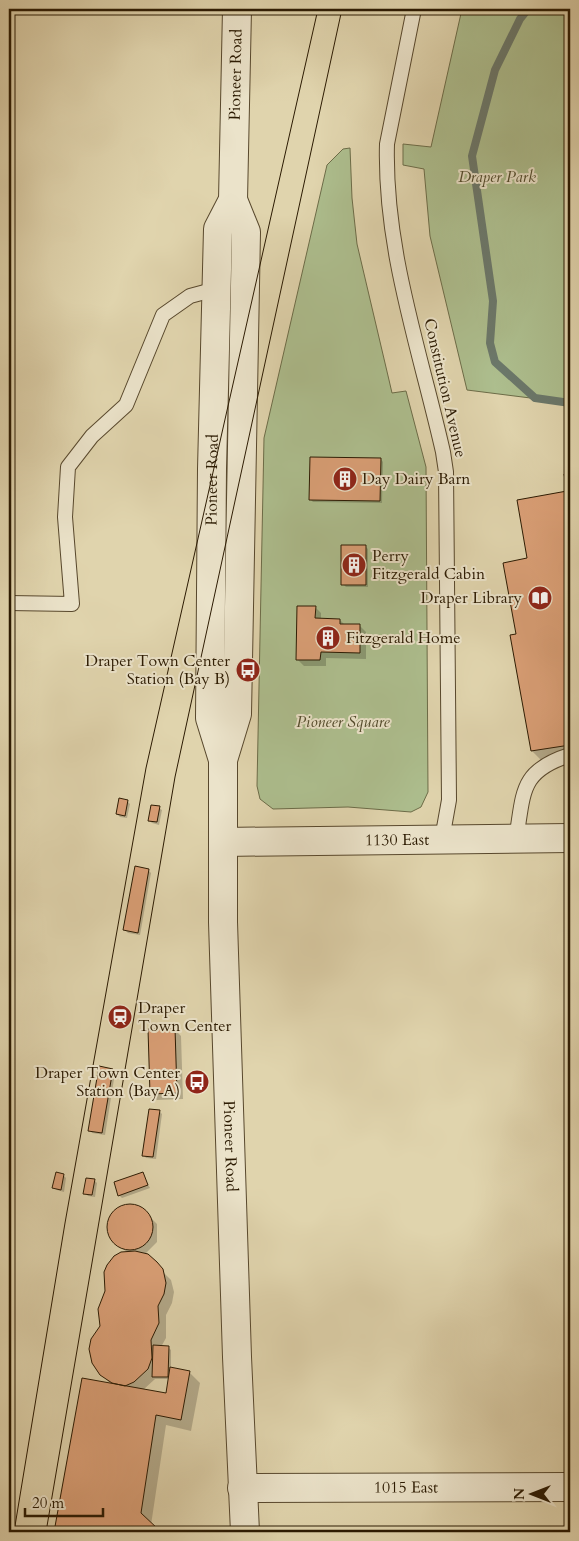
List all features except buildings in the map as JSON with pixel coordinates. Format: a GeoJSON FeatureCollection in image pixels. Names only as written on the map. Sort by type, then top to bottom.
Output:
{"type":"FeatureCollection","features":[{"type":"Feature","properties":{"kind":"street","name":"Pioneer Road"},"geometry":{"type":"LineString","coordinates":[[237,9],[233,200],[246,232],[236,714],[223,760],[223,922],[245,1532]]}},
{"type":"Feature","properties":{"kind":"street","name":"Pioneer Road"},"geometry":{"type":"LineString","coordinates":[[223,760],[210,718],[216,289],[218,229],[233,200]]}},
{"type":"Feature","properties":{"kind":"street","name":"1130 East"},"geometry":{"type":"LineString","coordinates":[[223,842],[570,838]]}},
{"type":"Feature","properties":{"kind":"street","name":"1015 East"},"geometry":{"type":"LineString","coordinates":[[242,1488],[570,1487]]}},
{"type":"Feature","properties":{"kind":"lane","name":"Constitution Avenue"},"geometry":{"type":"LineString","coordinates":[[414,9],[387,144],[386,164],[394,243],[439,433],[446,472],[449,800],[442,839]]}},
{"type":"Feature","properties":{"kind":"lane"},"geometry":{"type":"LineString","coordinates":[[9,603],[72,604],[65,517],[68,467],[92,436],[126,405],[163,314],[190,296],[216,289]]}},
{"type":"Feature","properties":{"kind":"lane"},"geometry":{"type":"LineString","coordinates":[[516,839],[522,801],[528,782],[541,767],[570,755]]}},
{"type":"Feature","properties":{"kind":"green space","name":"Draper Park"},"geometry":{"type":"Polygon","coordinates":[[[462,9],[570,9],[570,403],[467,390],[430,236],[424,169],[403,165],[403,144],[431,147],[462,9]]]}},
{"type":"Feature","properties":{"kind":"green space","name":"Pioneer Square"},"geometry":{"type":"Polygon","coordinates":[[[350,148],[352,198],[357,244],[392,393],[406,391],[426,467],[428,792],[421,807],[411,812],[348,807],[273,809],[260,799],[257,786],[264,438],[327,165],[343,149],[350,148]]]}},
{"type":"Feature","properties":{"kind":"waterway"},"geometry":{"type":"LineString","coordinates":[[528,9],[520,19],[495,70],[472,156],[493,301],[490,343],[495,362],[535,398],[570,403]]}},
{"type":"Feature","properties":{"kind":"tram line"},"geometry":{"type":"LineString","coordinates":[[14,1532],[65,1223],[146,768],[318,9]]}},
{"type":"Feature","properties":{"kind":"tram line"},"geometry":{"type":"LineString","coordinates":[[46,1532],[175,777],[342,9]]}},
{"type":"Feature","properties":{"kind":"place","name":"Day Dairy Barn"},"geometry":{"type":"Point","coordinates":[345,479]}},
{"type":"Feature","properties":{"kind":"place","name":"Perry Fitzgerald Cabin"},"geometry":{"type":"Point","coordinates":[354,565]}},
{"type":"Feature","properties":{"kind":"place","name":"Draper Library"},"geometry":{"type":"Point","coordinates":[540,598]}},
{"type":"Feature","properties":{"kind":"place","name":"Fitzgerald Home"},"geometry":{"type":"Point","coordinates":[328,638]}},
{"type":"Feature","properties":{"kind":"place","name":"Draper Town Center Station (Bay B)"},"geometry":{"type":"Point","coordinates":[248,670]}},
{"type":"Feature","properties":{"kind":"place","name":"Draper Town Center"},"geometry":{"type":"Point","coordinates":[120,1017]}},
{"type":"Feature","properties":{"kind":"place","name":"Draper Town Center Station (Bay A)"},"geometry":{"type":"Point","coordinates":[197,1082]}}]}
